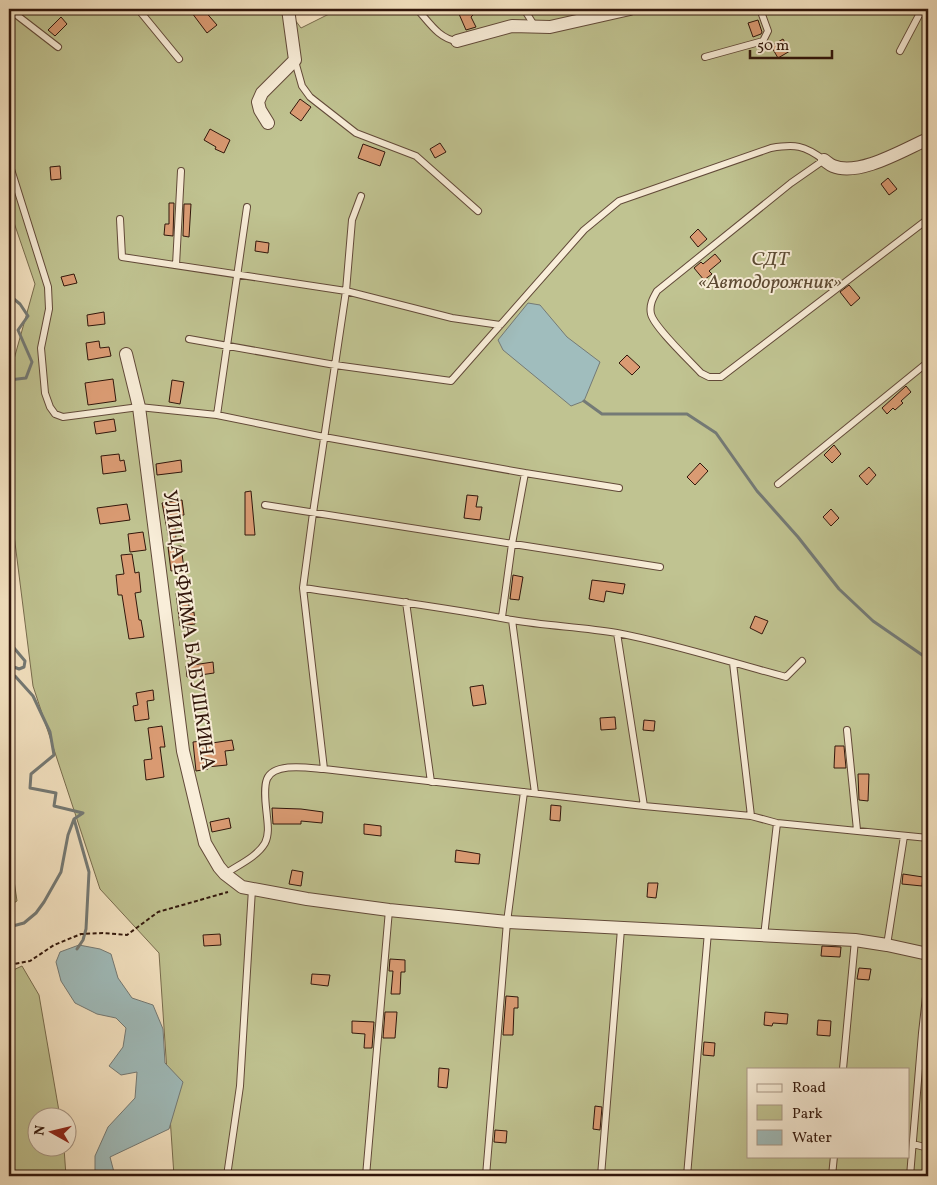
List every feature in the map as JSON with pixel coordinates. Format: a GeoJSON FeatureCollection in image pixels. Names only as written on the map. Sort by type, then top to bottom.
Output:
{"type":"FeatureCollection","features":[{"type":"Feature","properties":{"kind":"street"},"geometry":{"type":"LineString","coordinates":[[268,123],[260,110],[258,102],[262,92],[294,60],[288,9]]}},
{"type":"Feature","properties":{"kind":"street"},"geometry":{"type":"LineString","coordinates":[[457,41],[512,26],[534,25],[550,27],[630,9]]}},
{"type":"Feature","properties":{"kind":"street"},"geometry":{"type":"LineString","coordinates":[[824,160],[833,166],[854,168],[867,165],[928,139]]}},
{"type":"Feature","properties":{"kind":"street","name":"УЛИЦА ЕФИМА БАБУШКИНА"},"geometry":{"type":"LineString","coordinates":[[126,354],[139,407],[183,751],[205,843],[225,874],[247,888]]}},
{"type":"Feature","properties":{"kind":"street"},"geometry":{"type":"LineString","coordinates":[[247,888],[307,899],[388,910],[507,922],[855,940],[928,954]]}},
{"type":"Feature","properties":{"kind":"lane"},"geometry":{"type":"LineString","coordinates":[[12,9],[14,14],[58,47]]}},
{"type":"Feature","properties":{"kind":"lane"},"geometry":{"type":"LineString","coordinates":[[138,9],[179,59]]}},
{"type":"Feature","properties":{"kind":"lane"},"geometry":{"type":"LineString","coordinates":[[417,9],[443,37],[457,41]]}},
{"type":"Feature","properties":{"kind":"lane"},"geometry":{"type":"LineString","coordinates":[[524,9],[534,25]]}},
{"type":"Feature","properties":{"kind":"lane"},"geometry":{"type":"LineString","coordinates":[[705,58],[763,41],[768,31],[760,9]]}},
{"type":"Feature","properties":{"kind":"lane"},"geometry":{"type":"LineString","coordinates":[[900,52],[919,15],[926,9]]}},
{"type":"Feature","properties":{"kind":"lane"},"geometry":{"type":"LineString","coordinates":[[294,60],[302,86],[310,97],[356,133],[416,156],[478,211]]}},
{"type":"Feature","properties":{"kind":"lane"},"geometry":{"type":"LineString","coordinates":[[188,338],[335,365],[451,381],[584,230],[619,201],[771,148],[790,144],[802,146],[824,160],[791,183],[656,291],[652,299],[651,307],[654,321],[701,373],[709,377],[721,377],[928,219]]}},
{"type":"Feature","properties":{"kind":"lane"},"geometry":{"type":"LineString","coordinates":[[9,163],[48,287],[49,309],[41,348],[46,394],[50,406],[56,414],[63,417],[139,407],[217,415],[324,437],[619,488]]}},
{"type":"Feature","properties":{"kind":"lane"},"geometry":{"type":"LineString","coordinates":[[176,265],[181,171]]}},
{"type":"Feature","properties":{"kind":"lane"},"geometry":{"type":"LineString","coordinates":[[324,769],[303,588],[346,291],[352,220],[361,196]]}},
{"type":"Feature","properties":{"kind":"lane"},"geometry":{"type":"LineString","coordinates":[[217,415],[246,207]]}},
{"type":"Feature","properties":{"kind":"lane"},"geometry":{"type":"LineString","coordinates":[[120,219],[122,257],[346,291],[452,318],[500,325]]}},
{"type":"Feature","properties":{"kind":"lane"},"geometry":{"type":"LineString","coordinates":[[778,484],[928,362]]}},
{"type":"Feature","properties":{"kind":"lane"},"geometry":{"type":"LineString","coordinates":[[502,617],[512,544],[525,473]]}},
{"type":"Feature","properties":{"kind":"lane"},"geometry":{"type":"LineString","coordinates":[[265,505],[660,567]]}},
{"type":"Feature","properties":{"kind":"lane"},"geometry":{"type":"LineString","coordinates":[[303,588],[406,602],[512,620],[617,633],[684,648],[786,677],[802,661]]}},
{"type":"Feature","properties":{"kind":"lane"},"geometry":{"type":"LineString","coordinates":[[406,602],[431,782]]}},
{"type":"Feature","properties":{"kind":"lane"},"geometry":{"type":"LineString","coordinates":[[512,620],[534,793]]}},
{"type":"Feature","properties":{"kind":"lane"},"geometry":{"type":"LineString","coordinates":[[617,633],[644,806]]}},
{"type":"Feature","properties":{"kind":"lane"},"geometry":{"type":"LineString","coordinates":[[732,663],[751,816]]}},
{"type":"Feature","properties":{"kind":"lane"},"geometry":{"type":"LineString","coordinates":[[847,730],[857,830]]}},
{"type":"Feature","properties":{"kind":"lane"},"geometry":{"type":"LineString","coordinates":[[225,874],[259,851],[266,840],[268,831],[265,786],[270,773],[282,768],[324,769],[644,806],[751,816],[777,823],[928,838]]}},
{"type":"Feature","properties":{"kind":"lane"},"geometry":{"type":"LineString","coordinates":[[486,1176],[507,922],[524,792]]}},
{"type":"Feature","properties":{"kind":"lane"},"geometry":{"type":"LineString","coordinates":[[764,936],[777,823]]}},
{"type":"Feature","properties":{"kind":"lane"},"geometry":{"type":"LineString","coordinates":[[887,945],[904,836]]}},
{"type":"Feature","properties":{"kind":"lane"},"geometry":{"type":"LineString","coordinates":[[227,1176],[240,1086],[247,888]]}},
{"type":"Feature","properties":{"kind":"lane"},"geometry":{"type":"LineString","coordinates":[[366,1176],[388,910]]}},
{"type":"Feature","properties":{"kind":"lane"},"geometry":{"type":"LineString","coordinates":[[601,1176],[621,929]]}},
{"type":"Feature","properties":{"kind":"lane"},"geometry":{"type":"LineString","coordinates":[[687,1176],[708,932]]}},
{"type":"Feature","properties":{"kind":"lane"},"geometry":{"type":"LineString","coordinates":[[843,1068],[855,940]]}},
{"type":"Feature","properties":{"kind":"lane"},"geometry":{"type":"LineString","coordinates":[[910,1176],[925,1034],[928,979]]}},
{"type":"Feature","properties":{"kind":"lane"},"geometry":{"type":"LineString","coordinates":[[913,1144],[928,1148]]}},
{"type":"Feature","properties":{"kind":"lane"},"geometry":{"type":"LineString","coordinates":[[832,1176],[834,1158]]}},
{"type":"Feature","properties":{"kind":"path"},"geometry":{"type":"LineString","coordinates":[[9,965],[30,961],[54,946],[81,934],[127,935],[158,912],[247,888]]}},
{"type":"Feature","properties":{"kind":"green space","name":"СДТ «Автодорожник»"},"geometry":{"type":"Polygon","coordinates":[[[9,9],[287,9],[301,28],[339,9],[928,9],[928,1176],[174,1176],[159,953],[100,889],[33,686],[9,495],[9,377],[35,284],[9,208],[9,9]]]}},
{"type":"Feature","properties":{"kind":"green space"},"geometry":{"type":"Polygon","coordinates":[[[9,846],[17,901],[9,906],[9,846]]]}},
{"type":"Feature","properties":{"kind":"green space"},"geometry":{"type":"Polygon","coordinates":[[[22,966],[39,995],[58,1108],[28,1108],[28,1158],[65,1158],[66,1176],[12,1176],[9,1126],[9,972],[22,966]]]}},
{"type":"Feature","properties":{"kind":"water"},"geometry":{"type":"Polygon","coordinates":[[[528,303],[540,305],[567,337],[600,362],[584,401],[571,406],[503,350],[498,340],[528,303]]]}},
{"type":"Feature","properties":{"kind":"water"},"geometry":{"type":"Polygon","coordinates":[[[79,945],[100,949],[111,954],[118,978],[132,998],[153,1005],[163,1029],[165,1063],[183,1082],[169,1129],[110,1157],[115,1176],[95,1176],[95,1156],[108,1127],[135,1098],[137,1072],[121,1075],[109,1066],[123,1047],[126,1028],[116,1018],[97,1014],[75,1003],[61,981],[56,962],[60,952],[79,945]]]}},
{"type":"Feature","properties":{"kind":"building"},"geometry":{"type":"Polygon","coordinates":[[[189,9],[203,9],[217,25],[207,33],[189,9]]]}},
{"type":"Feature","properties":{"kind":"building"},"geometry":{"type":"Polygon","coordinates":[[[465,9],[470,9],[474,14],[471,17],[476,27],[466,30],[459,14],[465,9]]]}},
{"type":"Feature","properties":{"kind":"building"},"geometry":{"type":"Polygon","coordinates":[[[61,17],[67,24],[55,36],[48,30],[61,17]]]}},
{"type":"Feature","properties":{"kind":"building"},"geometry":{"type":"Polygon","coordinates":[[[758,20],[762,32],[753,37],[748,23],[758,20]]]}},
{"type":"Feature","properties":{"kind":"building"},"geometry":{"type":"Polygon","coordinates":[[[783,39],[790,51],[778,58],[771,46],[783,39]]]}},
{"type":"Feature","properties":{"kind":"building"},"geometry":{"type":"Polygon","coordinates":[[[300,99],[311,107],[301,121],[290,113],[300,99]]]}},
{"type":"Feature","properties":{"kind":"building"},"geometry":{"type":"Polygon","coordinates":[[[210,129],[230,140],[224,153],[215,149],[216,147],[204,140],[210,129]]]}},
{"type":"Feature","properties":{"kind":"building"},"geometry":{"type":"Polygon","coordinates":[[[440,143],[446,152],[435,158],[430,149],[440,143]]]}},
{"type":"Feature","properties":{"kind":"building"},"geometry":{"type":"Polygon","coordinates":[[[363,144],[385,152],[380,166],[358,158],[363,144]]]}},
{"type":"Feature","properties":{"kind":"building"},"geometry":{"type":"Polygon","coordinates":[[[60,166],[61,179],[51,180],[50,167],[60,166]]]}},
{"type":"Feature","properties":{"kind":"building"},"geometry":{"type":"Polygon","coordinates":[[[888,178],[897,189],[889,195],[881,184],[888,178]]]}},
{"type":"Feature","properties":{"kind":"building"},"geometry":{"type":"Polygon","coordinates":[[[169,203],[174,203],[173,236],[164,235],[165,224],[169,224],[169,203]]]}},
{"type":"Feature","properties":{"kind":"building"},"geometry":{"type":"Polygon","coordinates":[[[184,204],[191,204],[189,237],[183,236],[184,204]]]}},
{"type":"Feature","properties":{"kind":"building"},"geometry":{"type":"Polygon","coordinates":[[[698,229],[707,239],[698,247],[690,237],[698,229]]]}},
{"type":"Feature","properties":{"kind":"building"},"geometry":{"type":"Polygon","coordinates":[[[256,241],[269,243],[268,253],[255,251],[256,241]]]}},
{"type":"Feature","properties":{"kind":"building"},"geometry":{"type":"Polygon","coordinates":[[[715,254],[721,261],[709,271],[712,274],[704,280],[694,268],[701,262],[703,264],[715,254]]]}},
{"type":"Feature","properties":{"kind":"building"},"geometry":{"type":"Polygon","coordinates":[[[74,274],[77,283],[64,286],[61,277],[74,274]]]}},
{"type":"Feature","properties":{"kind":"building"},"geometry":{"type":"Polygon","coordinates":[[[849,285],[860,298],[851,306],[840,292],[849,285]]]}},
{"type":"Feature","properties":{"kind":"building"},"geometry":{"type":"Polygon","coordinates":[[[104,312],[105,324],[88,326],[87,315],[104,312]]]}},
{"type":"Feature","properties":{"kind":"building"},"geometry":{"type":"Polygon","coordinates":[[[99,341],[100,348],[109,347],[111,356],[88,360],[86,343],[99,341]]]}},
{"type":"Feature","properties":{"kind":"building"},"geometry":{"type":"Polygon","coordinates":[[[627,355],[640,367],[632,375],[619,363],[627,355]]]}},
{"type":"Feature","properties":{"kind":"building"},"geometry":{"type":"Polygon","coordinates":[[[113,379],[116,401],[88,405],[85,383],[113,379]]]}},
{"type":"Feature","properties":{"kind":"building"},"geometry":{"type":"Polygon","coordinates":[[[172,380],[184,382],[180,404],[169,402],[172,380]]]}},
{"type":"Feature","properties":{"kind":"building"},"geometry":{"type":"Polygon","coordinates":[[[906,386],[911,392],[901,401],[903,403],[895,410],[893,408],[887,414],[882,408],[906,386]]]}},
{"type":"Feature","properties":{"kind":"building"},"geometry":{"type":"Polygon","coordinates":[[[114,419],[116,431],[96,434],[94,422],[114,419]]]}},
{"type":"Feature","properties":{"kind":"building"},"geometry":{"type":"Polygon","coordinates":[[[834,445],[841,454],[832,463],[824,455],[834,445]]]}},
{"type":"Feature","properties":{"kind":"building"},"geometry":{"type":"Polygon","coordinates":[[[119,454],[120,461],[124,460],[126,471],[103,474],[101,456],[119,454]]]}},
{"type":"Feature","properties":{"kind":"building"},"geometry":{"type":"Polygon","coordinates":[[[181,460],[182,472],[157,475],[156,464],[181,460]]]}},
{"type":"Feature","properties":{"kind":"building"},"geometry":{"type":"Polygon","coordinates":[[[700,463],[708,471],[695,485],[687,477],[700,463]]]}},
{"type":"Feature","properties":{"kind":"building"},"geometry":{"type":"Polygon","coordinates":[[[869,467],[876,475],[867,485],[859,476],[869,467]]]}},
{"type":"Feature","properties":{"kind":"building"},"geometry":{"type":"Polygon","coordinates":[[[251,491],[255,535],[245,535],[245,492],[251,491]]]}},
{"type":"Feature","properties":{"kind":"building"},"geometry":{"type":"Polygon","coordinates":[[[467,495],[478,496],[476,507],[482,507],[480,520],[464,518],[467,495]]]}},
{"type":"Feature","properties":{"kind":"building"},"geometry":{"type":"Polygon","coordinates":[[[182,500],[184,515],[174,516],[176,538],[169,539],[162,503],[182,500]]]}},
{"type":"Feature","properties":{"kind":"building"},"geometry":{"type":"Polygon","coordinates":[[[127,504],[130,520],[100,524],[97,508],[127,504]]]}},
{"type":"Feature","properties":{"kind":"building"},"geometry":{"type":"Polygon","coordinates":[[[831,509],[839,518],[831,526],[823,517],[831,509]]]}},
{"type":"Feature","properties":{"kind":"building"},"geometry":{"type":"Polygon","coordinates":[[[143,532],[146,550],[130,552],[128,534],[143,532]]]}},
{"type":"Feature","properties":{"kind":"building"},"geometry":{"type":"Polygon","coordinates":[[[181,546],[184,569],[171,571],[168,547],[181,546]]]}},
{"type":"Feature","properties":{"kind":"building"},"geometry":{"type":"Polygon","coordinates":[[[132,554],[135,573],[139,572],[141,592],[135,593],[144,637],[129,639],[122,595],[118,595],[116,575],[124,574],[121,555],[132,554]]]}},
{"type":"Feature","properties":{"kind":"building"},"geometry":{"type":"Polygon","coordinates":[[[513,575],[523,577],[519,600],[510,599],[513,575]]]}},
{"type":"Feature","properties":{"kind":"building"},"geometry":{"type":"Polygon","coordinates":[[[592,580],[625,584],[623,594],[606,591],[604,602],[589,599],[592,580]]]}},
{"type":"Feature","properties":{"kind":"building"},"geometry":{"type":"Polygon","coordinates":[[[187,592],[190,613],[194,612],[195,624],[180,626],[176,593],[187,592]]]}},
{"type":"Feature","properties":{"kind":"building"},"geometry":{"type":"Polygon","coordinates":[[[755,616],[768,621],[762,634],[750,628],[755,616]]]}},
{"type":"Feature","properties":{"kind":"building"},"geometry":{"type":"Polygon","coordinates":[[[213,662],[214,673],[187,677],[186,666],[213,662]]]}},
{"type":"Feature","properties":{"kind":"building"},"geometry":{"type":"Polygon","coordinates":[[[483,685],[486,704],[473,706],[470,687],[483,685]]]}},
{"type":"Feature","properties":{"kind":"building"},"geometry":{"type":"Polygon","coordinates":[[[153,690],[154,700],[147,701],[149,719],[135,721],[133,706],[138,705],[136,693],[153,690]]]}},
{"type":"Feature","properties":{"kind":"building"},"geometry":{"type":"Polygon","coordinates":[[[615,717],[616,729],[601,730],[600,718],[615,717]]]}},
{"type":"Feature","properties":{"kind":"building"},"geometry":{"type":"Polygon","coordinates":[[[644,720],[655,721],[654,731],[643,730],[644,720]]]}},
{"type":"Feature","properties":{"kind":"building"},"geometry":{"type":"Polygon","coordinates":[[[162,726],[165,747],[160,747],[164,777],[146,780],[144,760],[152,759],[148,728],[162,726]]]}},
{"type":"Feature","properties":{"kind":"building"},"geometry":{"type":"Polygon","coordinates":[[[211,740],[212,743],[232,740],[234,750],[225,751],[227,765],[207,767],[208,769],[196,771],[193,742],[211,740]]]}},
{"type":"Feature","properties":{"kind":"building"},"geometry":{"type":"Polygon","coordinates":[[[835,746],[844,746],[846,768],[834,768],[835,746]]]}},
{"type":"Feature","properties":{"kind":"building"},"geometry":{"type":"Polygon","coordinates":[[[858,774],[869,774],[868,801],[859,800],[858,774]]]}},
{"type":"Feature","properties":{"kind":"building"},"geometry":{"type":"Polygon","coordinates":[[[551,805],[561,806],[560,821],[550,820],[551,805]]]}},
{"type":"Feature","properties":{"kind":"building"},"geometry":{"type":"Polygon","coordinates":[[[272,808],[323,812],[322,823],[301,821],[301,824],[273,824],[272,808]]]}},
{"type":"Feature","properties":{"kind":"building"},"geometry":{"type":"Polygon","coordinates":[[[229,818],[231,828],[212,832],[210,822],[229,818]]]}},
{"type":"Feature","properties":{"kind":"building"},"geometry":{"type":"Polygon","coordinates":[[[364,824],[381,826],[381,836],[364,834],[364,824]]]}},
{"type":"Feature","properties":{"kind":"building"},"geometry":{"type":"Polygon","coordinates":[[[456,850],[480,854],[479,864],[455,862],[456,850]]]}},
{"type":"Feature","properties":{"kind":"building"},"geometry":{"type":"Polygon","coordinates":[[[292,870],[303,872],[301,886],[289,884],[292,870]]]}},
{"type":"Feature","properties":{"kind":"building"},"geometry":{"type":"Polygon","coordinates":[[[903,874],[923,877],[922,886],[902,884],[903,874]]]}},
{"type":"Feature","properties":{"kind":"building"},"geometry":{"type":"Polygon","coordinates":[[[648,883],[658,883],[656,898],[647,897],[648,883]]]}},
{"type":"Feature","properties":{"kind":"building"},"geometry":{"type":"Polygon","coordinates":[[[220,934],[221,945],[204,946],[203,935],[220,934]]]}},
{"type":"Feature","properties":{"kind":"building"},"geometry":{"type":"Polygon","coordinates":[[[822,946],[841,947],[840,957],[821,956],[822,946]]]}},
{"type":"Feature","properties":{"kind":"building"},"geometry":{"type":"Polygon","coordinates":[[[390,959],[405,960],[405,972],[401,972],[400,994],[391,994],[393,971],[389,971],[390,959]]]}},
{"type":"Feature","properties":{"kind":"building"},"geometry":{"type":"Polygon","coordinates":[[[859,968],[871,969],[869,980],[857,979],[859,968]]]}},
{"type":"Feature","properties":{"kind":"building"},"geometry":{"type":"Polygon","coordinates":[[[312,974],[330,975],[328,986],[311,984],[312,974]]]}},
{"type":"Feature","properties":{"kind":"building"},"geometry":{"type":"Polygon","coordinates":[[[506,996],[518,997],[518,1008],[514,1008],[513,1035],[503,1035],[506,996]]]}},
{"type":"Feature","properties":{"kind":"building"},"geometry":{"type":"Polygon","coordinates":[[[385,1012],[397,1012],[395,1038],[383,1038],[385,1012]]]}},
{"type":"Feature","properties":{"kind":"building"},"geometry":{"type":"Polygon","coordinates":[[[765,1012],[788,1014],[787,1024],[773,1023],[772,1026],[764,1025],[765,1012]]]}},
{"type":"Feature","properties":{"kind":"building"},"geometry":{"type":"Polygon","coordinates":[[[818,1020],[831,1021],[830,1036],[817,1035],[818,1020]]]}},
{"type":"Feature","properties":{"kind":"building"},"geometry":{"type":"Polygon","coordinates":[[[352,1021],[374,1022],[372,1048],[364,1048],[365,1034],[352,1033],[352,1021]]]}},
{"type":"Feature","properties":{"kind":"building"},"geometry":{"type":"Polygon","coordinates":[[[704,1042],[715,1043],[714,1056],[703,1055],[704,1042]]]}},
{"type":"Feature","properties":{"kind":"building"},"geometry":{"type":"Polygon","coordinates":[[[439,1068],[449,1069],[447,1088],[438,1087],[439,1068]]]}},
{"type":"Feature","properties":{"kind":"building"},"geometry":{"type":"Polygon","coordinates":[[[595,1106],[602,1107],[600,1130],[593,1129],[595,1106]]]}},
{"type":"Feature","properties":{"kind":"building"},"geometry":{"type":"Polygon","coordinates":[[[495,1130],[507,1131],[506,1143],[494,1142],[495,1130]]]}},
{"type":"Feature","properties":{"kind":"waterway"},"geometry":{"type":"LineString","coordinates":[[9,295],[20,304],[28,316],[18,330],[32,362],[26,378],[9,380]]}},
{"type":"Feature","properties":{"kind":"waterway"},"geometry":{"type":"LineString","coordinates":[[584,401],[602,414],[687,414],[716,433],[757,491],[798,537],[839,589],[873,621],[928,659]]}},
{"type":"Feature","properties":{"kind":"waterway"},"geometry":{"type":"LineString","coordinates":[[9,539],[9,569]]}},
{"type":"Feature","properties":{"kind":"waterway"},"geometry":{"type":"LineString","coordinates":[[9,642],[25,661],[24,667],[19,669],[9,665]]}},
{"type":"Feature","properties":{"kind":"waterway"},"geometry":{"type":"LineString","coordinates":[[9,677],[15,676],[33,696],[50,732],[54,755],[31,774],[30,788],[56,793],[54,806],[83,813],[74,819],[89,872],[86,929],[83,940],[77,949]]}},
{"type":"Feature","properties":{"kind":"waterway"},"geometry":{"type":"LineString","coordinates":[[9,927],[24,923],[36,913],[44,902],[61,872],[68,835],[74,819]]}}]}
